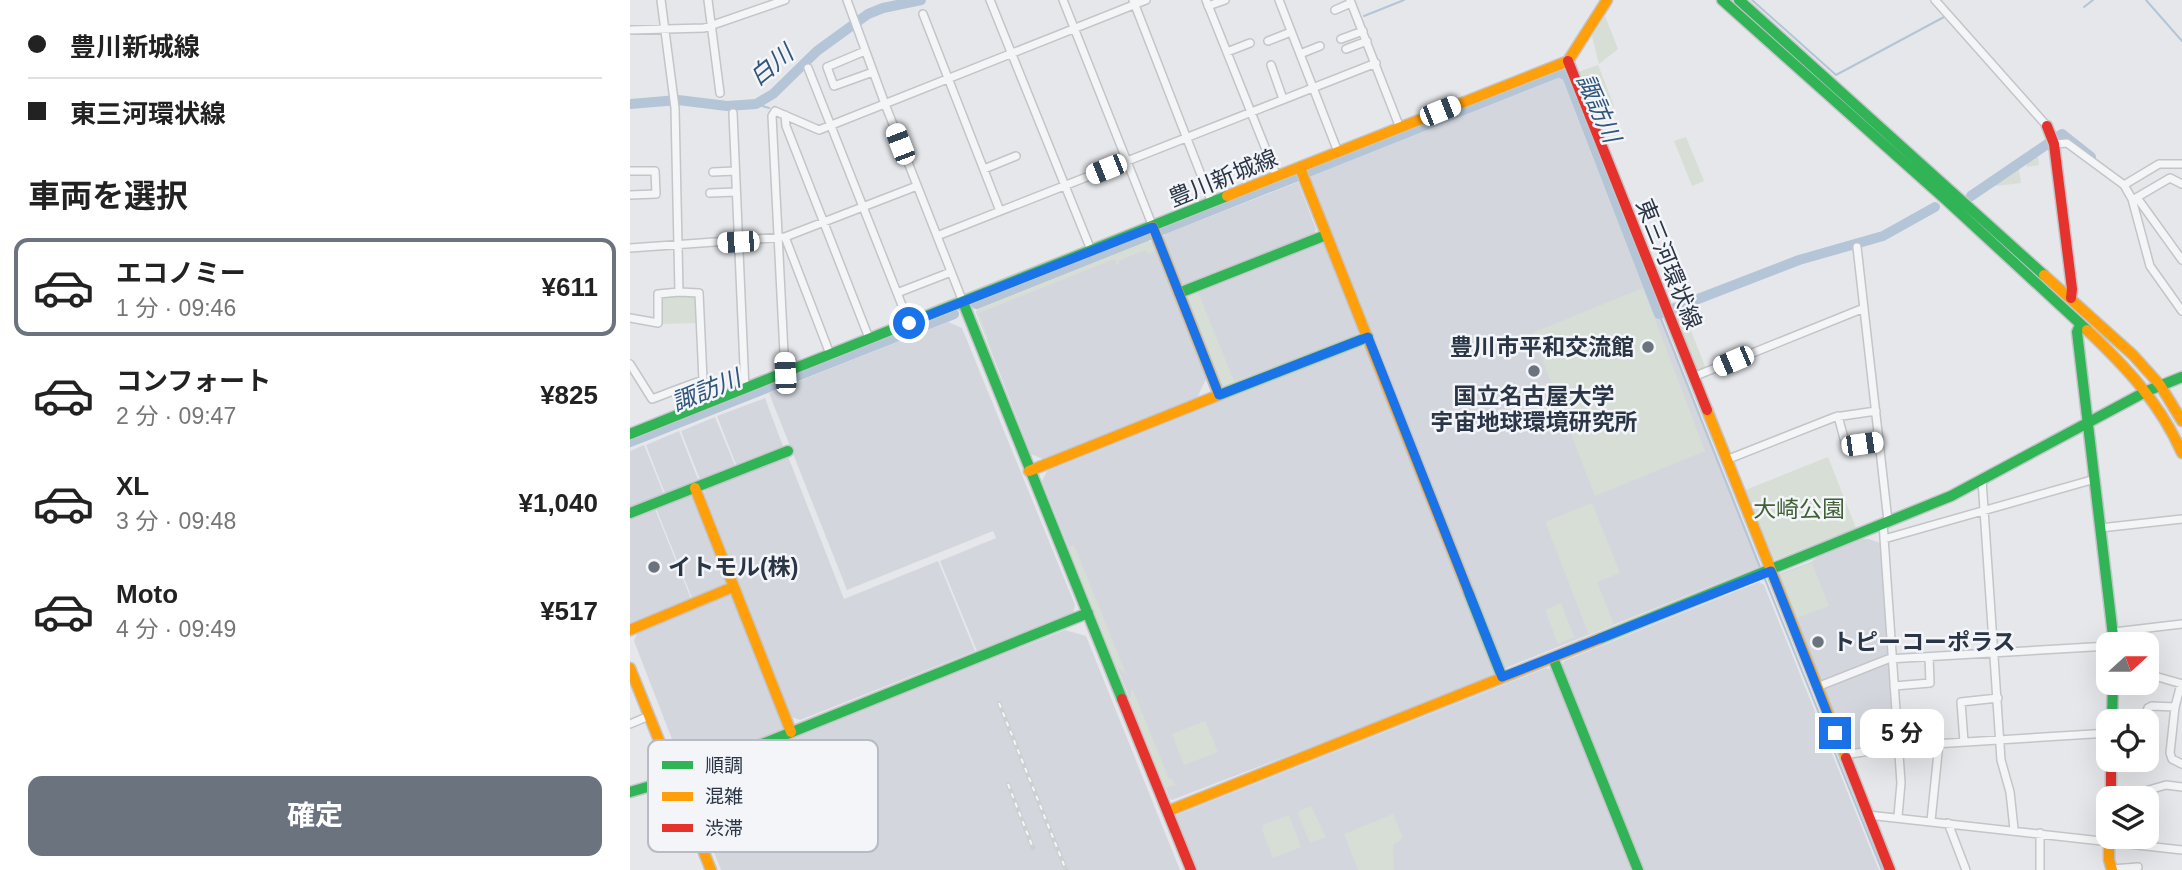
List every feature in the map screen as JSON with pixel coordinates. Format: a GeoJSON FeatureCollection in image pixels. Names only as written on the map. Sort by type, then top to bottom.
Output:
{"type":"FeatureCollection","features":[{"type":"Feature","properties":{"kind":"street"},"geometry":{"type":"LineString","coordinates":[[661,0],[674,106],[679,292]]}},
{"type":"Feature","properties":{"kind":"street"},"geometry":{"type":"LineString","coordinates":[[708,0],[720,93]]}},
{"type":"Feature","properties":{"kind":"street"},"geometry":{"type":"LineString","coordinates":[[630,30],[711,26],[785,0]]}},
{"type":"Feature","properties":{"kind":"street"},"geometry":{"type":"LineString","coordinates":[[847,0],[1029,471],[1191,870]]}},
{"type":"Feature","properties":{"kind":"street"},"geometry":{"type":"LineString","coordinates":[[990,0],[1091,250]]}},
{"type":"Feature","properties":{"kind":"street"},"geometry":{"type":"LineString","coordinates":[[1063,0],[1219,395]]}},
{"type":"Feature","properties":{"kind":"street"},"geometry":{"type":"LineString","coordinates":[[785,373],[782,238],[772,116],[775,111],[819,130],[1134,2],[1146,0]]}},
{"type":"Feature","properties":{"kind":"street"},"geometry":{"type":"LineString","coordinates":[[1225,0],[1207,3],[1277,177]]}},
{"type":"Feature","properties":{"kind":"street"},"geometry":{"type":"LineString","coordinates":[[1279,0],[1338,152]]}},
{"type":"Feature","properties":{"kind":"street"},"geometry":{"type":"LineString","coordinates":[[1568,61],[1607,0]]}},
{"type":"Feature","properties":{"kind":"street"},"geometry":{"type":"LineString","coordinates":[[1722,0],[1945,199],[2121,362],[2147,391],[2166,419],[2182,453]]}},
{"type":"Feature","properties":{"kind":"street"},"geometry":{"type":"LineString","coordinates":[[1739,0],[2133,355],[2160,385],[2182,421]]}},
{"type":"Feature","properties":{"kind":"street"},"geometry":{"type":"LineString","coordinates":[[1935,0],[2047,126],[2054,144],[2071,298]]}},
{"type":"Feature","properties":{"kind":"street"},"geometry":{"type":"LineString","coordinates":[[1134,2],[1212,203]]}},
{"type":"Feature","properties":{"kind":"street"},"geometry":{"type":"LineString","coordinates":[[1335,10],[1351,2],[1400,128]]}},
{"type":"Feature","properties":{"kind":"street"},"geometry":{"type":"LineString","coordinates":[[923,14],[1000,211]]}},
{"type":"Feature","properties":{"kind":"street"},"geometry":{"type":"LineString","coordinates":[[1341,39],[1363,31]]}},
{"type":"Feature","properties":{"kind":"street"},"geometry":{"type":"LineString","coordinates":[[1268,41],[1291,32]]}},
{"type":"Feature","properties":{"kind":"street"},"geometry":{"type":"LineString","coordinates":[[1346,49],[1367,41]]}},
{"type":"Feature","properties":{"kind":"street"},"geometry":{"type":"LineString","coordinates":[[1227,52],[1250,43]]}},
{"type":"Feature","properties":{"kind":"street"},"geometry":{"type":"LineString","coordinates":[[1300,54],[1320,46]]}},
{"type":"Feature","properties":{"kind":"street"},"geometry":{"type":"LineString","coordinates":[[865,51],[827,66],[834,86],[873,72]]}},
{"type":"Feature","properties":{"kind":"street","name":"豊川新城線"},"geometry":{"type":"LineString","coordinates":[[630,433],[1091,250],[1155,232],[1212,203],[1277,177],[1302,172],[1338,152],[1568,61]]}},
{"type":"Feature","properties":{"kind":"street","name":"東三河環状線"},"geometry":{"type":"LineString","coordinates":[[1568,61],[1890,870]]}},
{"type":"Feature","properties":{"kind":"street"},"geometry":{"type":"LineString","coordinates":[[937,236],[1376,63]]}},
{"type":"Feature","properties":{"kind":"street"},"geometry":{"type":"LineString","coordinates":[[1271,65],[1283,99]]}},
{"type":"Feature","properties":{"kind":"street"},"geometry":{"type":"LineString","coordinates":[[808,68],[909,323]]}},
{"type":"Feature","properties":{"kind":"street"},"geometry":{"type":"LineString","coordinates":[[733,113],[745,389]]}},
{"type":"Feature","properties":{"kind":"street"},"geometry":{"type":"LineString","coordinates":[[785,115],[786,125],[869,338]]}},
{"type":"Feature","properties":{"kind":"street"},"geometry":{"type":"LineString","coordinates":[[2054,144],[2067,143],[2124,185],[2181,255]]}},
{"type":"Feature","properties":{"kind":"street"},"geometry":{"type":"LineString","coordinates":[[984,169],[1016,156]]}},
{"type":"Feature","properties":{"kind":"street"},"geometry":{"type":"LineString","coordinates":[[2124,185],[2159,164],[2182,164]]}},
{"type":"Feature","properties":{"kind":"street"},"geometry":{"type":"LineString","coordinates":[[630,171],[654,171],[656,194],[630,195]]}},
{"type":"Feature","properties":{"kind":"street"},"geometry":{"type":"LineString","coordinates":[[713,172],[735,171]]}},
{"type":"Feature","properties":{"kind":"street"},"geometry":{"type":"LineString","coordinates":[[1302,172],[1502,677]]}},
{"type":"Feature","properties":{"kind":"street"},"geometry":{"type":"LineString","coordinates":[[2135,199],[2170,178],[2182,184]]}},
{"type":"Feature","properties":{"kind":"street"},"geometry":{"type":"LineString","coordinates":[[630,248],[782,238],[917,186]]}},
{"type":"Feature","properties":{"kind":"street"},"geometry":{"type":"LineString","coordinates":[[710,193],[736,192]]}},
{"type":"Feature","properties":{"kind":"street"},"geometry":{"type":"LineString","coordinates":[[2135,199],[2150,266],[2182,311]]}},
{"type":"Feature","properties":{"kind":"street"},"geometry":{"type":"LineString","coordinates":[[1179,293],[1326,234]]}},
{"type":"Feature","properties":{"kind":"street"},"geometry":{"type":"LineString","coordinates":[[782,238],[830,354]]}},
{"type":"Feature","properties":{"kind":"street"},"geometry":{"type":"LineString","coordinates":[[1857,247],[1886,522],[1884,539],[1901,783],[1898,816]]}},
{"type":"Feature","properties":{"kind":"street"},"geometry":{"type":"LineString","coordinates":[[897,293],[951,272]]}},
{"type":"Feature","properties":{"kind":"street"},"geometry":{"type":"LineString","coordinates":[[630,318],[658,323],[658,294],[699,293],[703,380],[652,399],[630,364]]}},
{"type":"Feature","properties":{"kind":"street"},"geometry":{"type":"LineString","coordinates":[[1693,377],[1864,309]]}},
{"type":"Feature","properties":{"kind":"street"},"geometry":{"type":"LineString","coordinates":[[2080,325],[2077,332],[2114,632],[2182,624]]}},
{"type":"Feature","properties":{"kind":"street"},"geometry":{"type":"LineString","coordinates":[[1029,471],[1368,337]]}},
{"type":"Feature","properties":{"kind":"street"},"geometry":{"type":"LineString","coordinates":[[1168,811],[1771,571],[1951,496],[2147,391],[2182,377]]}},
{"type":"Feature","properties":{"kind":"street"},"geometry":{"type":"LineString","coordinates":[[681,388],[682,412]]}},
{"type":"Feature","properties":{"kind":"street"},"geometry":{"type":"LineString","coordinates":[[1726,460],[1838,416],[1876,411]]}},
{"type":"Feature","properties":{"kind":"street"},"geometry":{"type":"LineString","coordinates":[[1838,416],[1846,446],[1878,442]]}},
{"type":"Feature","properties":{"kind":"street"},"geometry":{"type":"LineString","coordinates":[[630,513],[788,451]]}},
{"type":"Feature","properties":{"kind":"street"},"geometry":{"type":"LineString","coordinates":[[1982,480],[2001,760],[2014,829]]}},
{"type":"Feature","properties":{"kind":"street"},"geometry":{"type":"LineString","coordinates":[[1884,539],[2095,480]]}},
{"type":"Feature","properties":{"kind":"street"},"geometry":{"type":"LineString","coordinates":[[695,488],[791,732]]}},
{"type":"Feature","properties":{"kind":"street"},"geometry":{"type":"LineString","coordinates":[[2100,528],[2182,519]]}},
{"type":"Feature","properties":{"kind":"street"},"geometry":{"type":"LineString","coordinates":[[630,630],[733,587]]}},
{"type":"Feature","properties":{"kind":"street"},"geometry":{"type":"LineString","coordinates":[[771,740],[1088,613]]}},
{"type":"Feature","properties":{"kind":"street"},"geometry":{"type":"LineString","coordinates":[[1817,687],[1892,659],[2096,647]]}},
{"type":"Feature","properties":{"kind":"street"},"geometry":{"type":"LineString","coordinates":[[1894,686],[1930,683],[1929,657]]}},
{"type":"Feature","properties":{"kind":"street"},"geometry":{"type":"LineString","coordinates":[[1553,658],[1638,870]]}},
{"type":"Feature","properties":{"kind":"street"},"geometry":{"type":"LineString","coordinates":[[630,668],[659,740]]}},
{"type":"Feature","properties":{"kind":"street"},"geometry":{"type":"LineString","coordinates":[[2160,678],[2182,684],[2175,707],[2169,753],[2172,759],[2182,764]]}},
{"type":"Feature","properties":{"kind":"street"},"geometry":{"type":"LineString","coordinates":[[1964,742],[1961,702],[1997,698]]}},
{"type":"Feature","properties":{"kind":"street"},"geometry":{"type":"LineString","coordinates":[[2148,709],[2152,706],[2175,707]]}},
{"type":"Feature","properties":{"kind":"street"},"geometry":{"type":"LineString","coordinates":[[630,724],[649,716]]}},
{"type":"Feature","properties":{"kind":"street"},"geometry":{"type":"LineString","coordinates":[[1844,755],[1939,743],[2096,734]]}},
{"type":"Feature","properties":{"kind":"street"},"geometry":{"type":"LineString","coordinates":[[1931,821],[1939,743]]}},
{"type":"Feature","properties":{"kind":"street"},"geometry":{"type":"LineString","coordinates":[[630,792],[648,787]]}},
{"type":"Feature","properties":{"kind":"street"},"geometry":{"type":"LineString","coordinates":[[2159,787],[2182,787]]}},
{"type":"Feature","properties":{"kind":"street"},"geometry":{"type":"LineString","coordinates":[[1868,814],[2096,838]]}},
{"type":"Feature","properties":{"kind":"street"},"geometry":{"type":"LineString","coordinates":[[1948,823],[1966,870]]}},
{"type":"Feature","properties":{"kind":"street"},"geometry":{"type":"LineString","coordinates":[[2040,833],[2040,870]]}},
{"type":"Feature","properties":{"kind":"street"},"geometry":{"type":"LineString","coordinates":[[2159,847],[2182,850]]}},
{"type":"Feature","properties":{"kind":"street"},"geometry":{"type":"LineString","coordinates":[[2109,849],[2112,869],[2138,867]]}},
{"type":"Feature","properties":{"kind":"street"},"geometry":{"type":"LineString","coordinates":[[704,852],[711,870]]}},
{"type":"Feature","properties":{"kind":"shaded area","name":"国立名古屋大学 宇宙地球環境研究所"},"geometry":{"type":"Polygon","coordinates":[[[1560,74],[1566,77],[1761,566],[1503,669],[1307,175],[1560,74]]]}},
{"type":"Feature","properties":{"kind":"shaded area"},"geometry":{"type":"Polygon","coordinates":[[[1298,182],[1316,229],[1314,234],[1184,286],[1180,285],[1163,240],[1165,234],[1298,182]]]}},
{"type":"Feature","properties":{"kind":"shaded area"},"geometry":{"type":"Polygon","coordinates":[[[1321,241],[1328,244],[1360,328],[1356,337],[1227,388],[1220,385],[1190,292],[1321,241]]]}},
{"type":"Feature","properties":{"kind":"shaded area"},"geometry":{"type":"Polygon","coordinates":[[[1151,242],[1155,244],[1207,377],[1197,398],[1045,460],[1031,454],[976,312],[1151,242]]]}},
{"type":"Feature","properties":{"kind":"shaded area"},"geometry":{"type":"Polygon","coordinates":[[[948,322],[962,328],[1075,605],[1073,613],[977,651],[940,561],[996,538],[993,531],[847,590],[769,393],[948,322]]]}},
{"type":"Feature","properties":{"kind":"shaded area"},"geometry":{"type":"Polygon","coordinates":[[[1360,345],[1368,349],[1497,672],[1495,676],[1172,800],[1042,481],[1047,471],[1360,345]]]}},
{"type":"Feature","properties":{"kind":"shaded area"},"geometry":{"type":"Polygon","coordinates":[[[765,398],[784,449],[737,467],[717,416],[765,398]]]}},
{"type":"Feature","properties":{"kind":"shaded area"},"geometry":{"type":"Polygon","coordinates":[[[715,417],[736,468],[701,482],[681,431],[715,417]]]}},
{"type":"Feature","properties":{"kind":"shaded area"},"geometry":{"type":"Polygon","coordinates":[[[679,431],[699,482],[666,496],[646,445],[679,431]]]}},
{"type":"Feature","properties":{"kind":"shaded area"},"geometry":{"type":"Polygon","coordinates":[[[644,445],[665,497],[630,510],[630,451],[644,445]]]}},
{"type":"Feature","properties":{"kind":"shaded area"},"geometry":{"type":"Polygon","coordinates":[[[787,454],[844,599],[938,561],[975,651],[800,720],[791,717],[704,493],[708,485],[787,454]]]}},
{"type":"Feature","properties":{"kind":"shaded area"},"geometry":{"type":"Polygon","coordinates":[[[689,495],[694,498],[727,580],[724,585],[692,598],[656,508],[689,495]]]}},
{"type":"Feature","properties":{"kind":"shaded area","name":"イトモル(株)"},"geometry":{"type":"Polygon","coordinates":[[[655,509],[691,599],[630,623],[630,519],[655,509]]]}},
{"type":"Feature","properties":{"kind":"shaded area"},"geometry":{"type":"Polygon","coordinates":[[[1862,539],[1883,544],[1890,653],[1818,682],[1776,575],[1811,562],[1823,553],[1862,539]]]}},
{"type":"Feature","properties":{"kind":"shaded area"},"geometry":{"type":"Polygon","coordinates":[[[1759,582],[1764,585],[1879,870],[1644,870],[1561,667],[1564,661],[1759,582]]]}},
{"type":"Feature","properties":{"kind":"shaded area"},"geometry":{"type":"Polygon","coordinates":[[[727,594],[734,597],[785,723],[782,730],[757,740],[672,740],[634,641],[639,630],[727,594]]]}},
{"type":"Feature","properties":{"kind":"shaded area"},"geometry":{"type":"Polygon","coordinates":[[[1065,630],[1086,636],[1180,870],[721,870],[714,852],[878,852],[878,740],[787,740],[1065,630]]]}},
{"type":"Feature","properties":{"kind":"shaded area"},"geometry":{"type":"Polygon","coordinates":[[[1890,662],[1896,744],[1849,753],[1822,689],[1890,662]]]}},
{"type":"Feature","properties":{"kind":"shaded area"},"geometry":{"type":"Polygon","coordinates":[[[1546,668],[1552,670],[1632,870],[1196,870],[1174,816],[1546,668]]]}},
{"type":"Feature","properties":{"kind":"green space"},"geometry":{"type":"Polygon","coordinates":[[[1605,16],[1618,49],[1599,64],[1592,36],[1605,16]]]}},
{"type":"Feature","properties":{"kind":"green space"},"geometry":{"type":"Polygon","coordinates":[[[1598,65],[1614,106],[1595,114],[1578,72],[1598,65]]]}},
{"type":"Feature","properties":{"kind":"green space"},"geometry":{"type":"Polygon","coordinates":[[[1686,137],[1704,181],[1692,186],[1674,141],[1686,137]]]}},
{"type":"Feature","properties":{"kind":"green space"},"geometry":{"type":"Polygon","coordinates":[[[2037,145],[2039,165],[2027,167],[2026,162],[2018,164],[2021,183],[1995,186],[1993,178],[2037,145]]]}},
{"type":"Feature","properties":{"kind":"green space"},"geometry":{"type":"Polygon","coordinates":[[[1145,239],[1155,244],[1155,251],[1148,254],[1146,250],[1118,261],[1119,267],[1114,259],[979,313],[998,370],[976,312],[978,306],[1145,239]]]}},
{"type":"Feature","properties":{"kind":"green space"},"geometry":{"type":"Polygon","coordinates":[[[1215,284],[1198,292],[1234,381],[1251,375],[1249,379],[1227,388],[1220,384],[1187,299],[1190,292],[1215,284]]]}},
{"type":"Feature","properties":{"kind":"green space"},"geometry":{"type":"Polygon","coordinates":[[[1643,288],[1705,451],[1595,496],[1532,333],[1643,288]]]}},
{"type":"Feature","properties":{"kind":"green space"},"geometry":{"type":"Polygon","coordinates":[[[696,293],[698,323],[661,324],[660,296],[696,293]]]}},
{"type":"Feature","properties":{"kind":"green space"},"geometry":{"type":"Polygon","coordinates":[[[1684,313],[1706,369],[1697,373],[1675,317],[1684,313]]]}},
{"type":"Feature","properties":{"kind":"green space","name":"大崎公園"},"geometry":{"type":"Polygon","coordinates":[[[1828,457],[1856,528],[1774,560],[1770,559],[1743,491],[1828,457]]]}},
{"type":"Feature","properties":{"kind":"green space"},"geometry":{"type":"Polygon","coordinates":[[[1592,503],[1620,573],[1597,582],[1614,625],[1589,635],[1546,524],[1547,521],[1592,503]]]}},
{"type":"Feature","properties":{"kind":"green space"},"geometry":{"type":"Polygon","coordinates":[[[1074,545],[1126,674],[1116,666],[1071,552],[1070,547],[1074,545]]]}},
{"type":"Feature","properties":{"kind":"green space"},"geometry":{"type":"Polygon","coordinates":[[[1812,563],[1829,606],[1797,618],[1780,575],[1812,563]]]}},
{"type":"Feature","properties":{"kind":"green space"},"geometry":{"type":"Polygon","coordinates":[[[1561,603],[1574,637],[1558,644],[1545,610],[1561,603]]]}},
{"type":"Feature","properties":{"kind":"green space"},"geometry":{"type":"Polygon","coordinates":[[[1132,688],[1169,779],[1172,779],[1175,785],[1165,788],[1130,702],[1132,688]]]}},
{"type":"Feature","properties":{"kind":"green space"},"geometry":{"type":"Polygon","coordinates":[[[1205,721],[1218,752],[1184,765],[1172,734],[1205,721]]]}},
{"type":"Feature","properties":{"kind":"green space"},"geometry":{"type":"Polygon","coordinates":[[[1311,806],[1326,837],[1310,843],[1298,814],[1311,806]]]}},
{"type":"Feature","properties":{"kind":"green space"},"geometry":{"type":"Polygon","coordinates":[[[1393,814],[1403,838],[1393,845],[1394,870],[1358,870],[1344,834],[1393,814]]]}},
{"type":"Feature","properties":{"kind":"green space"},"geometry":{"type":"Polygon","coordinates":[[[1289,815],[1301,847],[1273,858],[1262,830],[1263,825],[1289,815]]]}},
{"type":"Feature","properties":{"kind":"waterway","name":"白川"},"geometry":{"type":"LineString","coordinates":[[630,104],[678,100],[727,106],[756,104],[773,94],[817,51],[868,14],[921,0]]}},
{"type":"Feature","properties":{"kind":"waterway"},"geometry":{"type":"LineString","coordinates":[[1364,16],[1404,0]]}},
{"type":"Feature","properties":{"kind":"waterway"},"geometry":{"type":"LineString","coordinates":[[1752,0],[1836,75],[1944,17]]}},
{"type":"Feature","properties":{"kind":"waterway"},"geometry":{"type":"LineString","coordinates":[[2084,7],[2093,0]]}},
{"type":"Feature","properties":{"kind":"waterway"},"geometry":{"type":"LineString","coordinates":[[2146,0],[2182,41]]}},
{"type":"Feature","properties":{"kind":"waterway","name":"諏訪川"},"geometry":{"type":"LineString","coordinates":[[976,304],[1559,72],[1567,76],[1659,314],[1799,260],[1883,236],[1935,207]]}},
{"type":"Feature","properties":{"kind":"waterway"},"geometry":{"type":"LineString","coordinates":[[756,104],[769,108]]}},
{"type":"Feature","properties":{"kind":"waterway","name":"諏訪川"},"geometry":{"type":"LineString","coordinates":[[1971,196],[2062,134],[2091,157]]}},
{"type":"Feature","properties":{"kind":"waterway","name":"諏訪川"},"geometry":{"type":"LineString","coordinates":[[630,442],[954,314]]}},
{"type":"Feature","properties":{"kind":"waterway"},"geometry":{"type":"LineString","coordinates":[[1659,314],[1761,570]]}},
{"type":"Feature","properties":{"kind":"waterway"},"geometry":{"type":"LineString","coordinates":[[1765,579],[1882,870]]}},
{"type":"Feature","properties":{"kind":"railway"},"geometry":{"type":"LineString","coordinates":[[999,703],[1066,870]]}},
{"type":"Feature","properties":{"kind":"railway"},"geometry":{"type":"LineString","coordinates":[[1008,784],[1033,848]]}},
{"type":"Feature","properties":{"kind":"traffic: fast"},"geometry":{"type":"LineString","coordinates":[[1722,0],[2087,330]]}},
{"type":"Feature","properties":{"kind":"traffic: fast"},"geometry":{"type":"LineString","coordinates":[[1739,0],[2044,275]]}},
{"type":"Feature","properties":{"kind":"traffic: fast"},"geometry":{"type":"LineString","coordinates":[[630,434],[1227,196]]}},
{"type":"Feature","properties":{"kind":"traffic: fast"},"geometry":{"type":"LineString","coordinates":[[1179,293],[1326,235]]}},
{"type":"Feature","properties":{"kind":"traffic: fast"},"geometry":{"type":"LineString","coordinates":[[963,302],[1122,699]]}},
{"type":"Feature","properties":{"kind":"traffic: fast"},"geometry":{"type":"LineString","coordinates":[[2080,325],[2077,332],[2113,632]]}},
{"type":"Feature","properties":{"kind":"traffic: fast"},"geometry":{"type":"LineString","coordinates":[[1219,395],[1368,337]]}},
{"type":"Feature","properties":{"kind":"traffic: fast"},"geometry":{"type":"LineString","coordinates":[[1599,639],[1951,496],[2147,391],[2182,377]]}},
{"type":"Feature","properties":{"kind":"traffic: fast"},"geometry":{"type":"LineString","coordinates":[[630,513],[788,451]]}},
{"type":"Feature","properties":{"kind":"traffic: fast"},"geometry":{"type":"LineString","coordinates":[[1468,591],[1502,677]]}},
{"type":"Feature","properties":{"kind":"traffic: fast"},"geometry":{"type":"LineString","coordinates":[[772,740],[1088,613]]}},
{"type":"Feature","properties":{"kind":"traffic: fast"},"geometry":{"type":"LineString","coordinates":[[1553,658],[1638,870]]}},
{"type":"Feature","properties":{"kind":"traffic: fast"},"geometry":{"type":"LineString","coordinates":[[2112,709],[2113,695]]}},
{"type":"Feature","properties":{"kind":"traffic: fast"},"geometry":{"type":"LineString","coordinates":[[630,792],[648,787]]}},
{"type":"Feature","properties":{"kind":"traffic: slow"},"geometry":{"type":"LineString","coordinates":[[1227,196],[1568,61],[1607,0]]}},
{"type":"Feature","properties":{"kind":"traffic: slow"},"geometry":{"type":"LineString","coordinates":[[1300,168],[1468,591]]}},
{"type":"Feature","properties":{"kind":"traffic: slow"},"geometry":{"type":"LineString","coordinates":[[1029,471],[1219,395],[1153,227]]}},
{"type":"Feature","properties":{"kind":"traffic: slow"},"geometry":{"type":"LineString","coordinates":[[2044,275],[2133,355],[2160,385],[2182,421]]}},
{"type":"Feature","properties":{"kind":"traffic: slow"},"geometry":{"type":"LineString","coordinates":[[2087,330],[2153,402],[2182,453]]}},
{"type":"Feature","properties":{"kind":"traffic: slow"},"geometry":{"type":"LineString","coordinates":[[1707,410],[1846,758]]}},
{"type":"Feature","properties":{"kind":"traffic: slow"},"geometry":{"type":"LineString","coordinates":[[695,488],[791,732]]}},
{"type":"Feature","properties":{"kind":"traffic: slow"},"geometry":{"type":"LineString","coordinates":[[630,630],[733,587]]}},
{"type":"Feature","properties":{"kind":"traffic: slow"},"geometry":{"type":"LineString","coordinates":[[1168,811],[1599,639]]}},
{"type":"Feature","properties":{"kind":"traffic: slow"},"geometry":{"type":"LineString","coordinates":[[630,668],[659,740]]}},
{"type":"Feature","properties":{"kind":"traffic: slow"},"geometry":{"type":"LineString","coordinates":[[2109,849],[2112,870]]}},
{"type":"Feature","properties":{"kind":"traffic: slow"},"geometry":{"type":"LineString","coordinates":[[704,852],[711,870]]}},
{"type":"Feature","properties":{"kind":"traffic: jam"},"geometry":{"type":"LineString","coordinates":[[1568,61],[1707,410]]}},
{"type":"Feature","properties":{"kind":"traffic: jam"},"geometry":{"type":"LineString","coordinates":[[2047,126],[2054,144],[2071,298]]}},
{"type":"Feature","properties":{"kind":"traffic: jam"},"geometry":{"type":"LineString","coordinates":[[1122,699],[1191,870]]}},
{"type":"Feature","properties":{"kind":"traffic: jam"},"geometry":{"type":"LineString","coordinates":[[1846,758],[1890,870]]}},
{"type":"Feature","properties":{"kind":"traffic: jam"},"geometry":{"type":"LineString","coordinates":[[2111,772],[2111,786]]}},
{"type":"Feature","properties":{"kind":"place","name":"豊川市平和交流館"},"geometry":{"type":"Point","coordinates":[1648,347]}},
{"type":"Feature","properties":{"kind":"place","name":"国立名古屋大学 宇宙地球環境研究所"},"geometry":{"type":"Point","coordinates":[1534,371]}},
{"type":"Feature","properties":{"kind":"place","name":"イトモル(株)"},"geometry":{"type":"Point","coordinates":[654,567]}},
{"type":"Feature","properties":{"kind":"place","name":"トピーコーポラス"},"geometry":{"type":"Point","coordinates":[1818,642]}},
{"type":"Feature","properties":{"kind":"route"},"geometry":{"type":"LineString","coordinates":[[909,323],[1153,227],[1219,395],[1368,337],[1502,677],[1771,571],[1835,733]]}}]}
